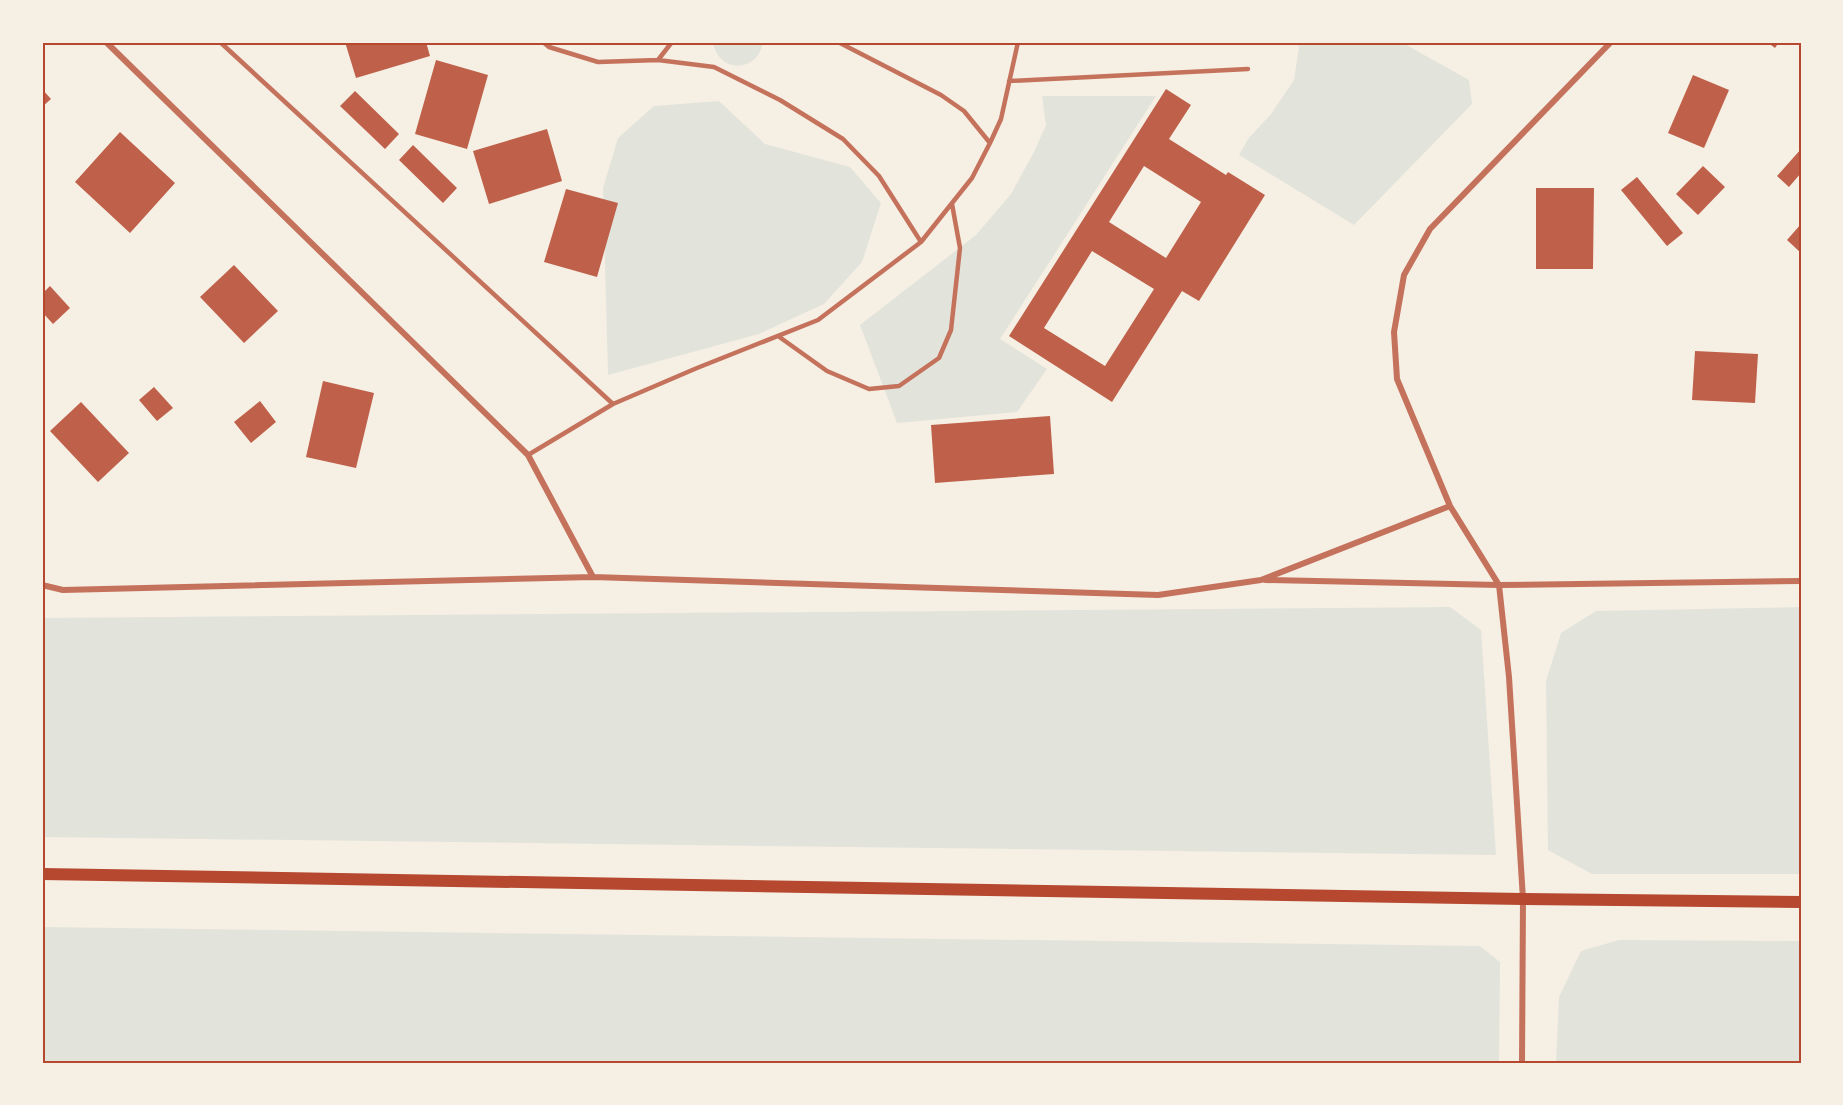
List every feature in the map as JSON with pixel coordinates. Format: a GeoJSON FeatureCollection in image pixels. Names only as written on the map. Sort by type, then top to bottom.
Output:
{"type":"FeatureCollection","features":[{"type":"Feature","properties":{"kind":"main road"},"geometry":{"type":"LineString","coordinates":[[42,874],[1801,902]]}},
{"type":"Feature","properties":{"kind":"street"},"geometry":{"type":"LineString","coordinates":[[106,42],[528,455],[593,577]]}},
{"type":"Feature","properties":{"kind":"street"},"geometry":{"type":"LineString","coordinates":[[1522,1063],[1523,899],[1509,677],[1499,585],[1450,506],[1396,379],[1394,332],[1404,275],[1430,229],[1611,42]]}},
{"type":"Feature","properties":{"kind":"street"},"geometry":{"type":"LineString","coordinates":[[1261,580],[1450,506]]}},
{"type":"Feature","properties":{"kind":"street"},"geometry":{"type":"LineString","coordinates":[[42,585],[63,590],[593,577],[1158,595],[1261,580],[1499,585],[1801,581]]}},
{"type":"Feature","properties":{"kind":"lane"},"geometry":{"type":"LineString","coordinates":[[220,42],[613,404]]}},
{"type":"Feature","properties":{"kind":"lane"},"geometry":{"type":"LineString","coordinates":[[543,42],[549,47],[598,62],[658,60],[714,68],[780,100],[843,139],[879,176],[921,242]]}},
{"type":"Feature","properties":{"kind":"lane"},"geometry":{"type":"LineString","coordinates":[[658,60],[672,42]]}},
{"type":"Feature","properties":{"kind":"lane"},"geometry":{"type":"LineString","coordinates":[[838,42],[941,95],[964,111],[990,143]]}},
{"type":"Feature","properties":{"kind":"lane"},"geometry":{"type":"LineString","coordinates":[[528,455],[613,404],[818,320],[921,242],[972,178],[990,143],[1001,119],[1018,42]]}},
{"type":"Feature","properties":{"kind":"lane"},"geometry":{"type":"LineString","coordinates":[[1009,81],[1248,69]]}},
{"type":"Feature","properties":{"kind":"lane"},"geometry":{"type":"LineString","coordinates":[[778,336],[827,371],[869,389],[899,386],[939,358],[951,330],[960,248],[952,204]]}},
{"type":"Feature","properties":{"kind":"shaded area"},"geometry":{"type":"Polygon","coordinates":[[[713,42],[763,42],[754,60],[738,66],[722,60],[713,42]]]}},
{"type":"Feature","properties":{"kind":"shaded area"},"geometry":{"type":"Polygon","coordinates":[[[1295,42],[1401,42],[1469,80],[1472,104],[1354,225],[1239,155],[1248,139],[1271,114],[1294,80],[1299,47],[1295,42]]]}},
{"type":"Feature","properties":{"kind":"shaded area"},"geometry":{"type":"Polygon","coordinates":[[[1042,96],[1156,96],[1000,339],[1047,369],[1017,412],[897,423],[860,325],[976,235],[1011,194],[1046,125],[1042,96]]]}},
{"type":"Feature","properties":{"kind":"shaded area"},"geometry":{"type":"Polygon","coordinates":[[[719,101],[765,144],[850,167],[881,203],[862,262],[824,304],[759,334],[608,375],[603,188],[618,138],[654,106],[719,101]]]}},
{"type":"Feature","properties":{"kind":"shaded area"},"geometry":{"type":"Polygon","coordinates":[[[1450,607],[1481,630],[1496,855],[42,837],[42,618],[1450,607]]]}},
{"type":"Feature","properties":{"kind":"shaded area"},"geometry":{"type":"Polygon","coordinates":[[[1801,607],[1801,874],[1592,874],[1548,850],[1546,681],[1561,633],[1596,611],[1801,607]]]}},
{"type":"Feature","properties":{"kind":"shaded area"},"geometry":{"type":"Polygon","coordinates":[[[42,927],[1480,946],[1500,962],[1499,1063],[42,1063],[42,927]]]}},
{"type":"Feature","properties":{"kind":"shaded area"},"geometry":{"type":"Polygon","coordinates":[[[1619,940],[1801,941],[1801,1063],[1556,1063],[1559,997],[1581,951],[1619,940]]]}},
{"type":"Feature","properties":{"kind":"building"},"geometry":{"type":"Polygon","coordinates":[[[345,42],[426,42],[430,56],[356,78],[345,42]]]}},
{"type":"Feature","properties":{"kind":"building"},"geometry":{"type":"Polygon","coordinates":[[[1767,42],[1779,42],[1775,48],[1767,42]]]}},
{"type":"Feature","properties":{"kind":"building"},"geometry":{"type":"Polygon","coordinates":[[[436,60],[488,75],[467,149],[415,134],[436,60]]]}},
{"type":"Feature","properties":{"kind":"building"},"geometry":{"type":"Polygon","coordinates":[[[1693,75],[1729,90],[1704,148],[1668,133],[1693,75]]]}},
{"type":"Feature","properties":{"kind":"building"},"geometry":{"type":"Polygon","coordinates":[[[42,89],[51,99],[42,107],[42,89]]]}},
{"type":"Feature","properties":{"kind":"building"},"geometry":{"type":"Polygon","coordinates":[[[1166,89],[1191,105],[1169,139],[1226,175],[1228,172],[1265,195],[1199,301],[1182,291],[1112,402],[1009,336],[1166,89]],[[1144,166],[1109,222],[1166,258],[1201,202],[1144,166]],[[1092,251],[1044,328],[1105,366],[1154,289],[1092,251]]]}},
{"type":"Feature","properties":{"kind":"building"},"geometry":{"type":"Polygon","coordinates":[[[355,91],[399,134],[385,149],[340,106],[355,91]]]}},
{"type":"Feature","properties":{"kind":"building"},"geometry":{"type":"Polygon","coordinates":[[[547,129],[562,181],[489,204],[473,151],[547,129]]]}},
{"type":"Feature","properties":{"kind":"building"},"geometry":{"type":"Polygon","coordinates":[[[120,132],[175,183],[130,233],[75,182],[120,132]]]}},
{"type":"Feature","properties":{"kind":"building"},"geometry":{"type":"Polygon","coordinates":[[[413,145],[457,188],[443,203],[399,160],[413,145]]]}},
{"type":"Feature","properties":{"kind":"building"},"geometry":{"type":"Polygon","coordinates":[[[1801,149],[1801,173],[1789,187],[1777,176],[1801,149]]]}},
{"type":"Feature","properties":{"kind":"building"},"geometry":{"type":"Polygon","coordinates":[[[1703,166],[1725,187],[1698,215],[1676,194],[1703,166]]]}},
{"type":"Feature","properties":{"kind":"building"},"geometry":{"type":"Polygon","coordinates":[[[1637,177],[1683,233],[1667,246],[1621,190],[1637,177]]]}},
{"type":"Feature","properties":{"kind":"building"},"geometry":{"type":"Polygon","coordinates":[[[1536,188],[1594,188],[1593,269],[1536,269],[1536,188]]]}},
{"type":"Feature","properties":{"kind":"building"},"geometry":{"type":"Polygon","coordinates":[[[566,189],[618,203],[597,277],[544,262],[566,189]]]}},
{"type":"Feature","properties":{"kind":"building"},"geometry":{"type":"Polygon","coordinates":[[[1801,224],[1801,253],[1787,240],[1801,224]]]}},
{"type":"Feature","properties":{"kind":"building"},"geometry":{"type":"Polygon","coordinates":[[[234,265],[278,311],[244,343],[200,297],[234,265]]]}},
{"type":"Feature","properties":{"kind":"building"},"geometry":{"type":"Polygon","coordinates":[[[50,286],[70,308],[53,324],[42,312],[42,294],[50,286]]]}},
{"type":"Feature","properties":{"kind":"building"},"geometry":{"type":"Polygon","coordinates":[[[1695,351],[1758,354],[1755,403],[1692,400],[1695,351]]]}},
{"type":"Feature","properties":{"kind":"building"},"geometry":{"type":"Polygon","coordinates":[[[323,381],[374,393],[356,468],[306,457],[323,381]]]}},
{"type":"Feature","properties":{"kind":"building"},"geometry":{"type":"Polygon","coordinates":[[[154,387],[173,408],[157,421],[139,400],[154,387]]]}},
{"type":"Feature","properties":{"kind":"building"},"geometry":{"type":"Polygon","coordinates":[[[260,401],[276,422],[251,443],[234,422],[260,401]]]}},
{"type":"Feature","properties":{"kind":"building"},"geometry":{"type":"Polygon","coordinates":[[[81,402],[129,453],[98,482],[50,431],[81,402]]]}},
{"type":"Feature","properties":{"kind":"building"},"geometry":{"type":"Polygon","coordinates":[[[1050,416],[1054,474],[935,483],[931,425],[1050,416]]]}}]}
